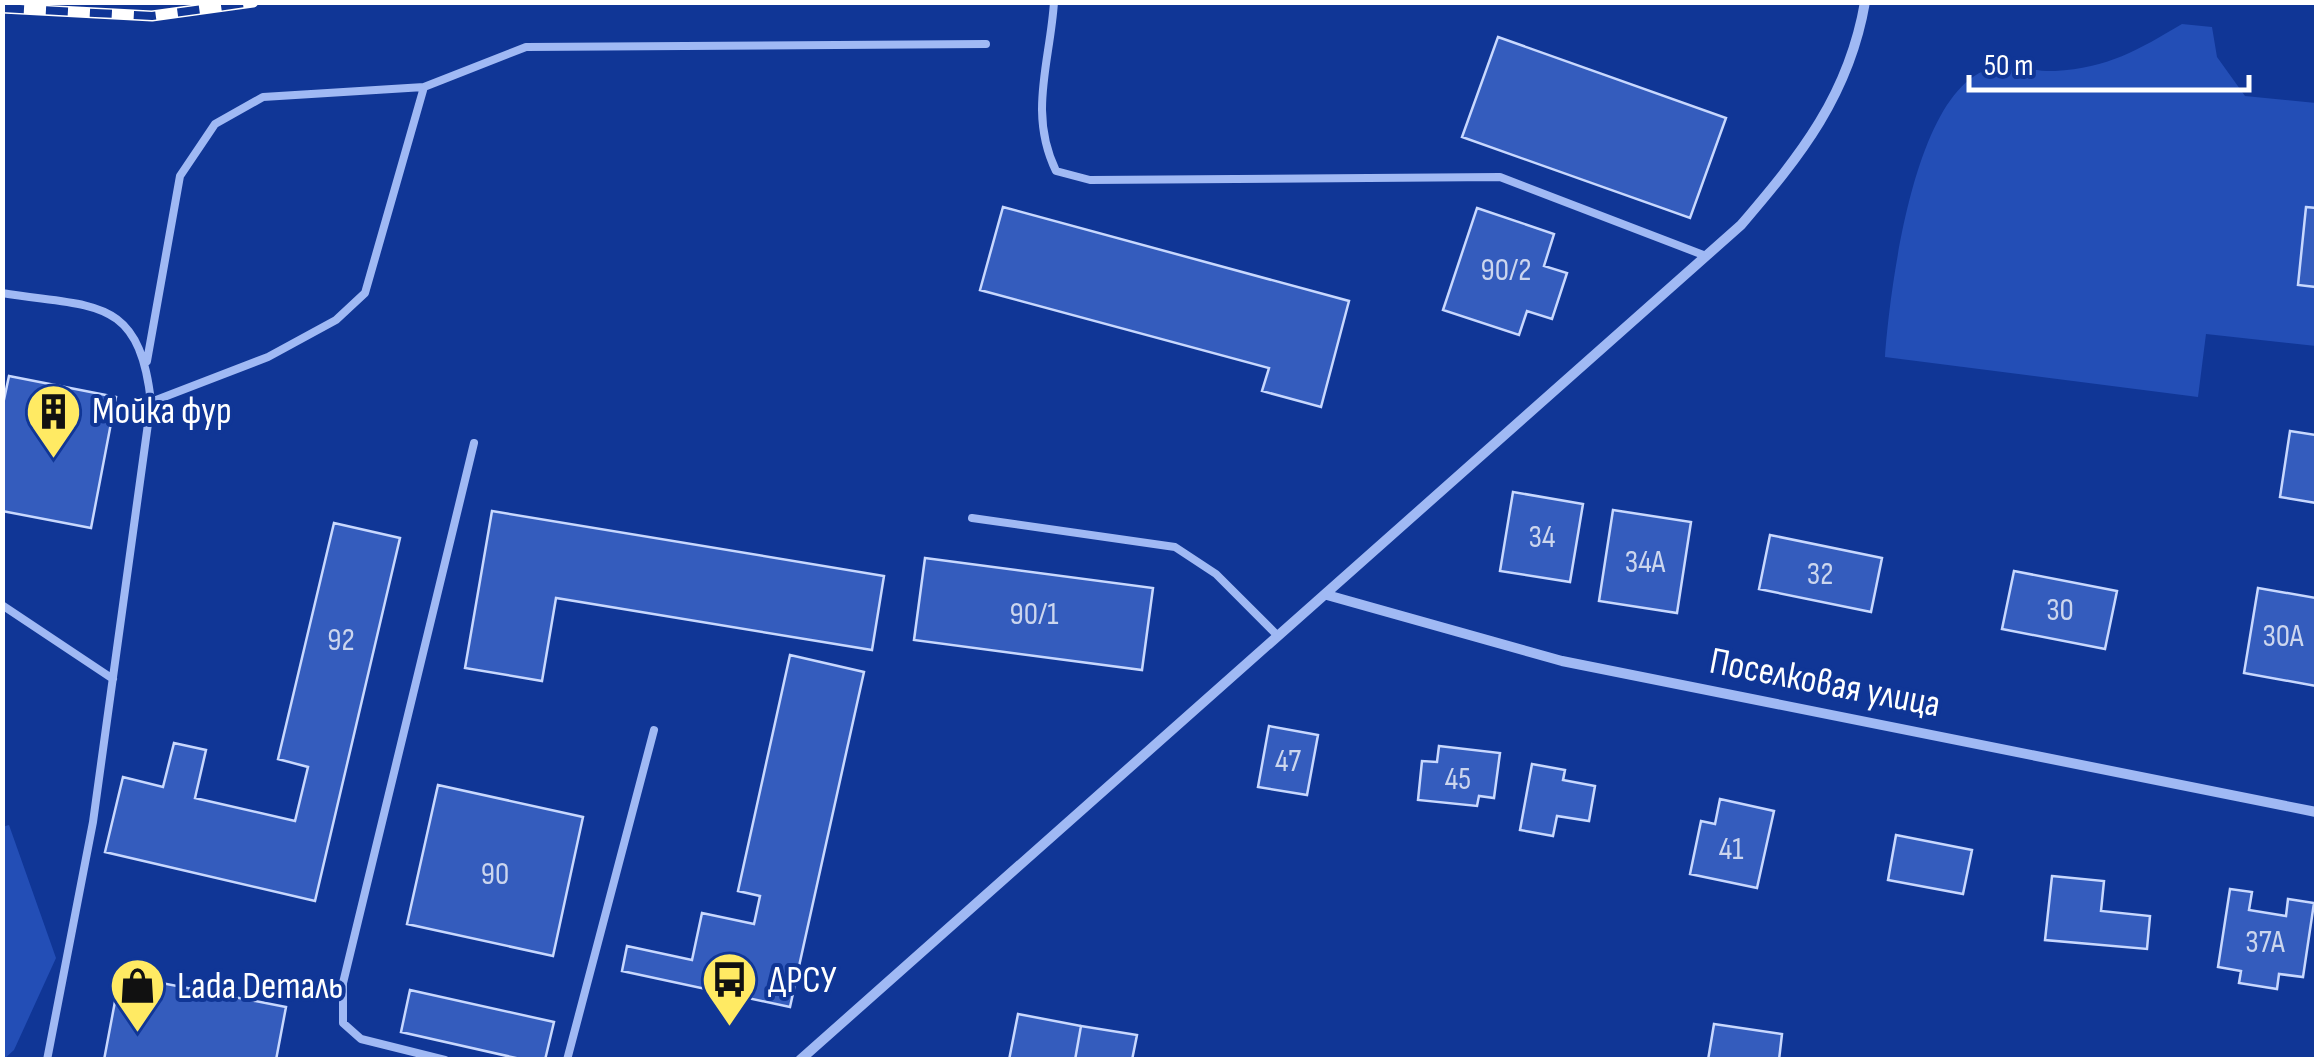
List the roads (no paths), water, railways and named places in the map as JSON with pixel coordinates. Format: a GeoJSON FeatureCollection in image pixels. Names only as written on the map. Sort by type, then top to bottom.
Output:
{"type":"FeatureCollection","features":[{"type":"Feature","properties":{"kind":"street"},"geometry":{"type":"LineString","coordinates":[[800,1060],[1741,225],[1820,126],[1857,50],[1865,2]]}},
{"type":"Feature","properties":{"kind":"street","name":"Поселковая улица"},"geometry":{"type":"LineString","coordinates":[[1327,595],[1562,661],[2316,812]]}},
{"type":"Feature","properties":{"kind":"lane"},"geometry":{"type":"LineString","coordinates":[[1054,2],[1041,90],[1042,144],[1056,171],[1090,180],[1500,177],[1706,256]]}},
{"type":"Feature","properties":{"kind":"lane"},"geometry":{"type":"LineString","coordinates":[[47,1060],[93,822],[152,402],[147,361],[180,176],[216,124],[263,97],[424,87],[526,46],[986,44]]}},
{"type":"Feature","properties":{"kind":"lane"},"geometry":{"type":"LineString","coordinates":[[152,402],[268,357],[336,320],[365,293],[424,87]]}},
{"type":"Feature","properties":{"kind":"lane"},"geometry":{"type":"LineString","coordinates":[[2,293],[110,310],[147,361]]}},
{"type":"Feature","properties":{"kind":"lane"},"geometry":{"type":"LineString","coordinates":[[445,1060],[360,1039],[343,1023],[343,982],[474,443]]}},
{"type":"Feature","properties":{"kind":"lane"},"geometry":{"type":"LineString","coordinates":[[972,518],[1175,547],[1216,574],[1276,634]]}},
{"type":"Feature","properties":{"kind":"lane"},"geometry":{"type":"LineString","coordinates":[[2,605],[113,679]]}},
{"type":"Feature","properties":{"kind":"lane"},"geometry":{"type":"LineString","coordinates":[[567,1060],[654,730]]}},
{"type":"Feature","properties":{"kind":"railway"},"geometry":{"type":"LineString","coordinates":[[2,8],[152,16],[253,2]]}},
{"type":"Feature","properties":{"kind":"place","name":"Мойка фур"},"geometry":{"type":"Point","coordinates":[53,460]}},
{"type":"Feature","properties":{"kind":"place","name":"ДРСУ"},"geometry":{"type":"Point","coordinates":[729,1029]}},
{"type":"Feature","properties":{"kind":"place","name":"Lada Dеталь"},"geometry":{"type":"Point","coordinates":[138,1035]}}]}
